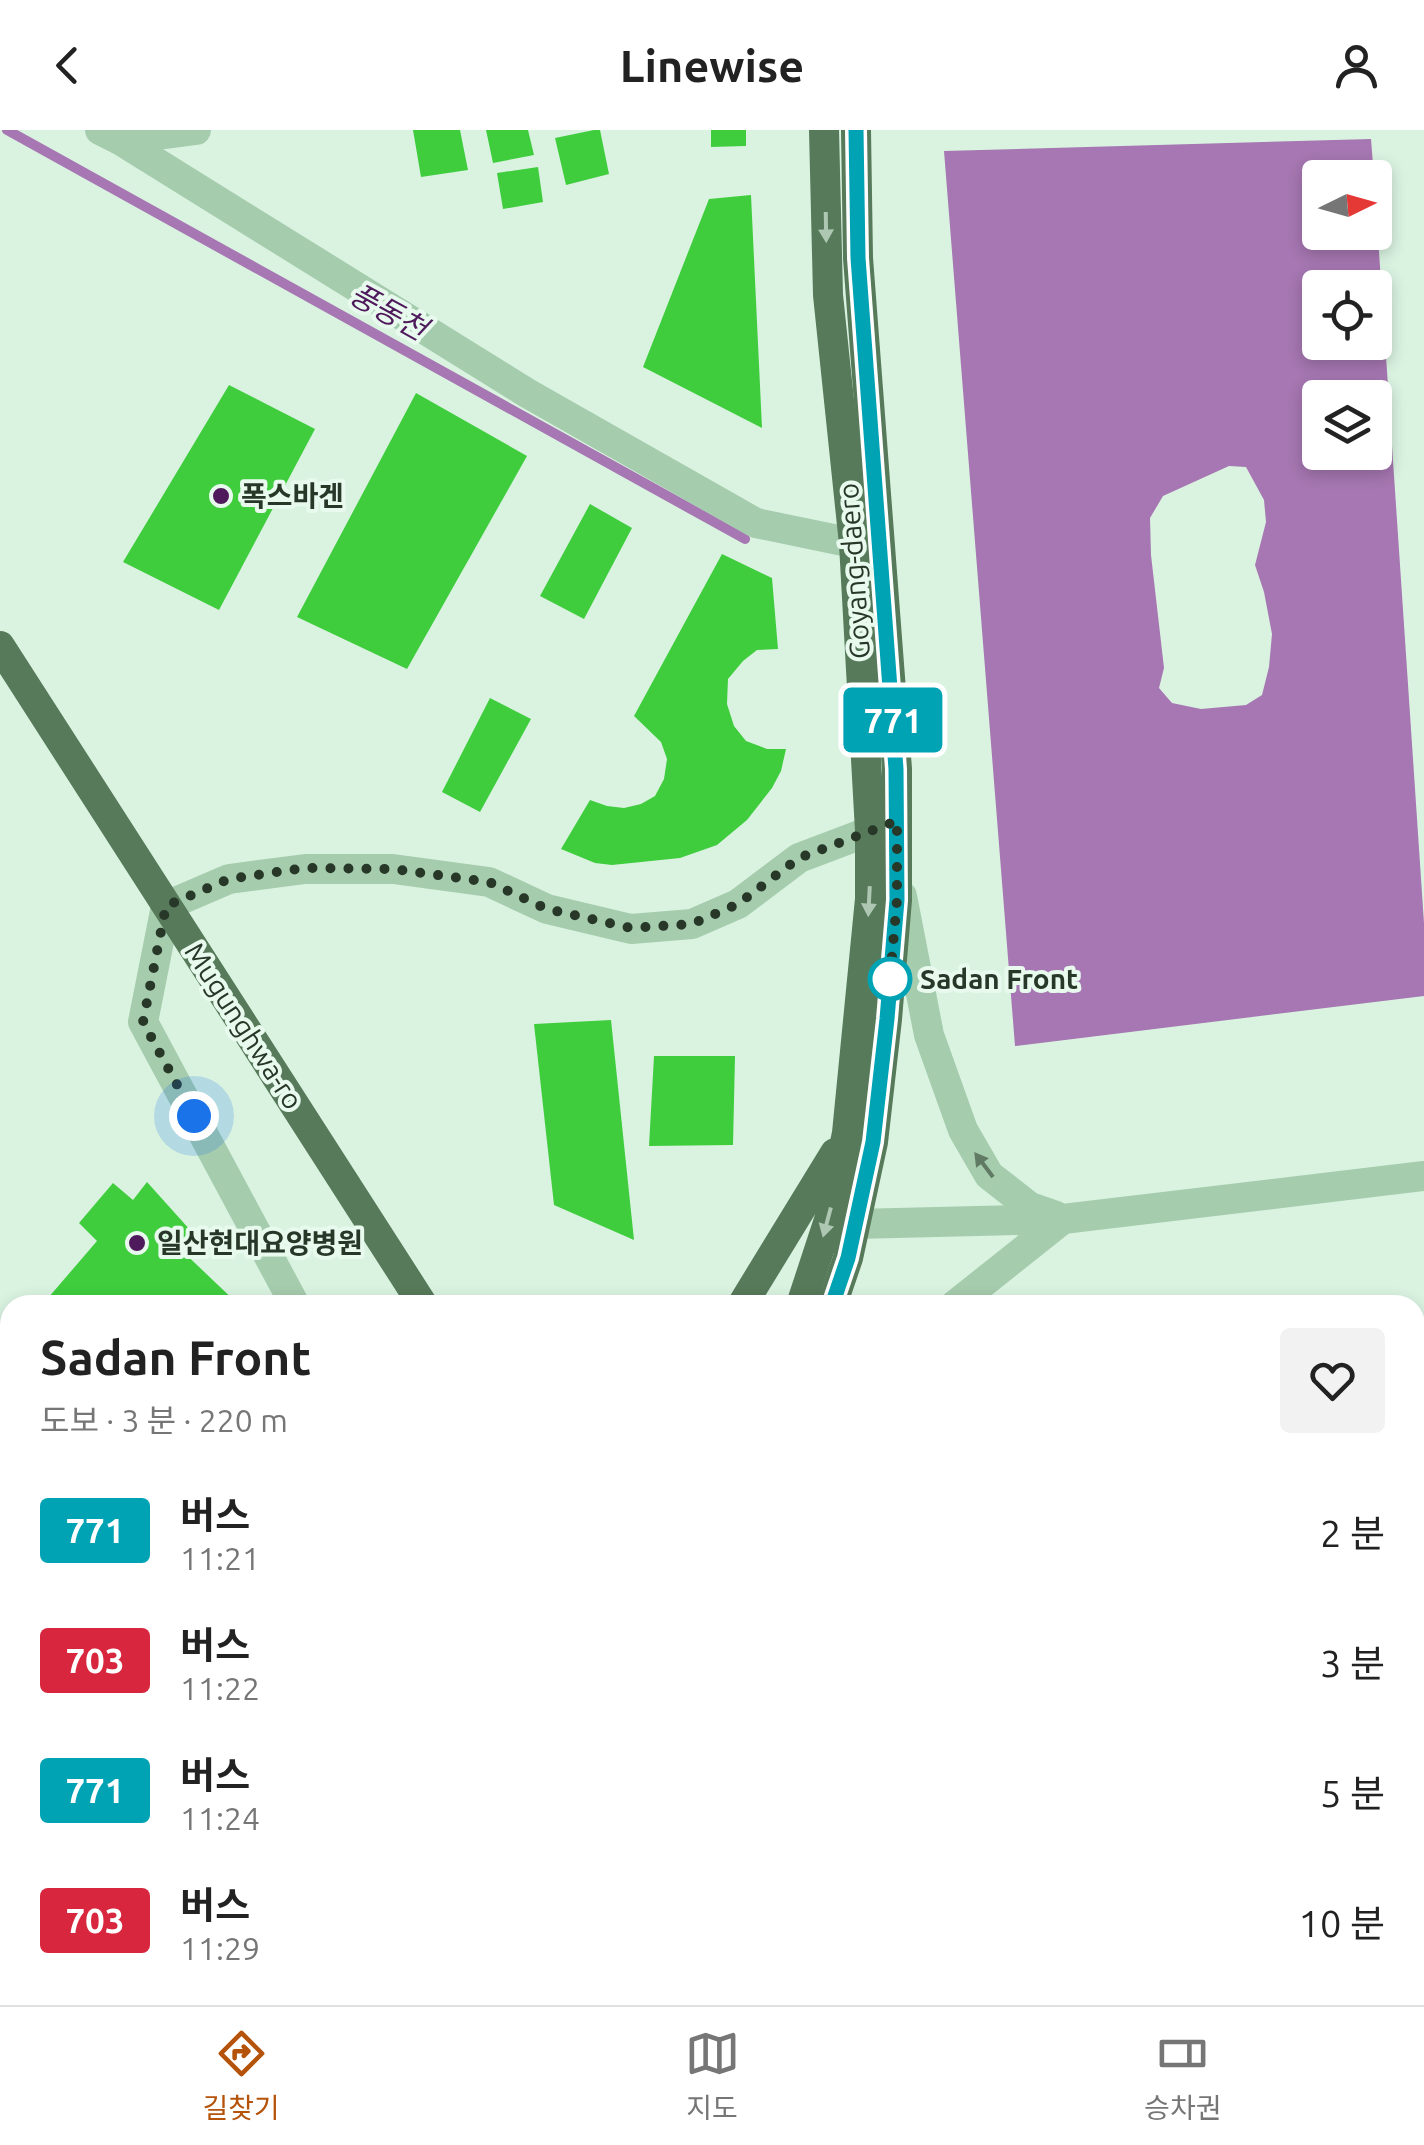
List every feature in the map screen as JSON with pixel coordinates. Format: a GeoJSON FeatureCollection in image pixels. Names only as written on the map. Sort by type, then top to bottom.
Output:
{"type":"FeatureCollection","features":[{"type":"Feature","properties":{"kind":"main road","name":"Goyang-daero"},"geometry":{"type":"LineString","coordinates":[[804,1295],[829,1220],[847,1134],[870,899],[896,769],[828,294],[824,130]]}},
{"type":"Feature","properties":{"kind":"main road","name":"Goyang-daero"},"geometry":{"type":"LineString","coordinates":[[856,130],[867,546]]}},
{"type":"Feature","properties":{"kind":"main road","name":"Mugunghwa-ro"},"geometry":{"type":"LineString","coordinates":[[0,646],[417,1295]]}},
{"type":"Feature","properties":{"kind":"main road","name":"Goyang-daero"},"geometry":{"type":"LineString","coordinates":[[835,1295],[848,1258],[873,1142],[887,1019],[897,864],[884,826]]}},
{"type":"Feature","properties":{"kind":"main road"},"geometry":{"type":"LineString","coordinates":[[748,1295],[847,1134]]}},
{"type":"Feature","properties":{"kind":"street"},"geometry":{"type":"LineString","coordinates":[[110,135],[196,130]]}},
{"type":"Feature","properties":{"kind":"street"},"geometry":{"type":"LineString","coordinates":[[110,135],[527,393],[756,523],[867,546]]}},
{"type":"Feature","properties":{"kind":"street"},"geometry":{"type":"LineString","coordinates":[[290,1295],[143,1022],[166,906],[229,879],[305,868],[393,869],[489,882],[547,909],[631,928],[692,924],[738,904],[799,858],[884,826]]}},
{"type":"Feature","properties":{"kind":"street"},"geometry":{"type":"LineString","coordinates":[[897,864],[928,1035],[962,1130],[989,1175],[1030,1207],[1063,1219]]}},
{"type":"Feature","properties":{"kind":"street"},"geometry":{"type":"LineString","coordinates":[[855,1224],[1063,1219],[1424,1176]]}},
{"type":"Feature","properties":{"kind":"street"},"geometry":{"type":"LineString","coordinates":[[968,1295],[1063,1219]]}},
{"type":"Feature","properties":{"kind":"shaded area"},"geometry":{"type":"Polygon","coordinates":[[[1371,139],[1373,160],[1302,160],[1302,250],[1379,250],[1380,270],[1302,270],[1302,360],[1386,360],[1388,380],[1302,380],[1302,470],[1392,470],[1392,446],[1424,923],[1424,996],[1015,1046],[944,151],[1371,139]],[[1229,466],[1163,496],[1150,518],[1164,668],[1159,688],[1172,703],[1201,709],[1246,705],[1262,695],[1269,667],[1272,634],[1255,565],[1266,522],[1264,500],[1246,467],[1229,466]]]}},
{"type":"Feature","properties":{"kind":"building"},"geometry":{"type":"Polygon","coordinates":[[[413,130],[460,130],[468,170],[421,177],[413,130]]]}},
{"type":"Feature","properties":{"kind":"building"},"geometry":{"type":"Polygon","coordinates":[[[486,130],[528,130],[534,155],[493,163],[486,130]]]}},
{"type":"Feature","properties":{"kind":"building"},"geometry":{"type":"Polygon","coordinates":[[[600,130],[609,174],[566,185],[555,138],[600,130]]]}},
{"type":"Feature","properties":{"kind":"building"},"geometry":{"type":"Polygon","coordinates":[[[711,130],[746,130],[746,146],[711,147],[711,130]]]}},
{"type":"Feature","properties":{"kind":"building"},"geometry":{"type":"Polygon","coordinates":[[[538,167],[543,202],[503,209],[497,173],[538,167]]]}},
{"type":"Feature","properties":{"kind":"building"},"geometry":{"type":"Polygon","coordinates":[[[751,195],[762,428],[643,367],[709,199],[751,195]]]}},
{"type":"Feature","properties":{"kind":"building","name":"폭스바겐"},"geometry":{"type":"Polygon","coordinates":[[[229,385],[315,429],[219,610],[123,562],[229,385]]]}},
{"type":"Feature","properties":{"kind":"building"},"geometry":{"type":"Polygon","coordinates":[[[416,393],[527,456],[407,669],[297,617],[416,393]]]}},
{"type":"Feature","properties":{"kind":"building"},"geometry":{"type":"Polygon","coordinates":[[[590,504],[632,528],[584,619],[540,596],[590,504]]]}},
{"type":"Feature","properties":{"kind":"building"},"geometry":{"type":"Polygon","coordinates":[[[722,554],[772,578],[778,649],[757,650],[743,661],[728,679],[727,704],[734,726],[746,741],[767,749],[786,749],[772,788],[747,820],[717,845],[680,858],[612,865],[595,863],[561,849],[590,800],[624,808],[655,796],[664,779],[667,759],[661,742],[634,716],[722,554]]]}},
{"type":"Feature","properties":{"kind":"building"},"geometry":{"type":"Polygon","coordinates":[[[490,698],[531,719],[480,812],[442,792],[490,698]]]}},
{"type":"Feature","properties":{"kind":"building"},"geometry":{"type":"Polygon","coordinates":[[[611,1020],[634,1240],[554,1205],[534,1024],[611,1020]]]}},
{"type":"Feature","properties":{"kind":"building"},"geometry":{"type":"Polygon","coordinates":[[[654,1056],[735,1056],[733,1145],[649,1146],[654,1056]]]}},
{"type":"Feature","properties":{"kind":"building","name":"일산현대요양병원"},"geometry":{"type":"Polygon","coordinates":[[[147,1182],[191,1231],[176,1245],[228,1295],[51,1295],[97,1241],[79,1223],[113,1183],[133,1200],[147,1182]]]}},
{"type":"Feature","properties":{"kind":"waterway","name":"풍동천"},"geometry":{"type":"LineString","coordinates":[[7,130],[745,539]]}},
{"type":"Feature","properties":{"kind":"bus line","name":"771"},"geometry":{"type":"LineString","coordinates":[[835,1295],[848,1258],[873,1142],[897,900],[896,769],[858,258],[856,130]]}},
{"type":"Feature","properties":{"kind":"place","name":"폭스바겐"},"geometry":{"type":"Point","coordinates":[221,496]}},
{"type":"Feature","properties":{"kind":"place","name":"Sadan Front"},"geometry":{"type":"Point","coordinates":[890,979]}},
{"type":"Feature","properties":{"kind":"place","name":"일산현대요양병원"},"geometry":{"type":"Point","coordinates":[137,1243]}},
{"type":"Feature","properties":{"kind":"route"},"geometry":{"type":"LineString","coordinates":[[194,1116],[143,1022],[166,906],[229,879],[305,868],[393,869],[489,882],[547,909],[631,928],[692,924],[738,904],[799,858],[897,821],[897,900],[890,979]]}}]}
